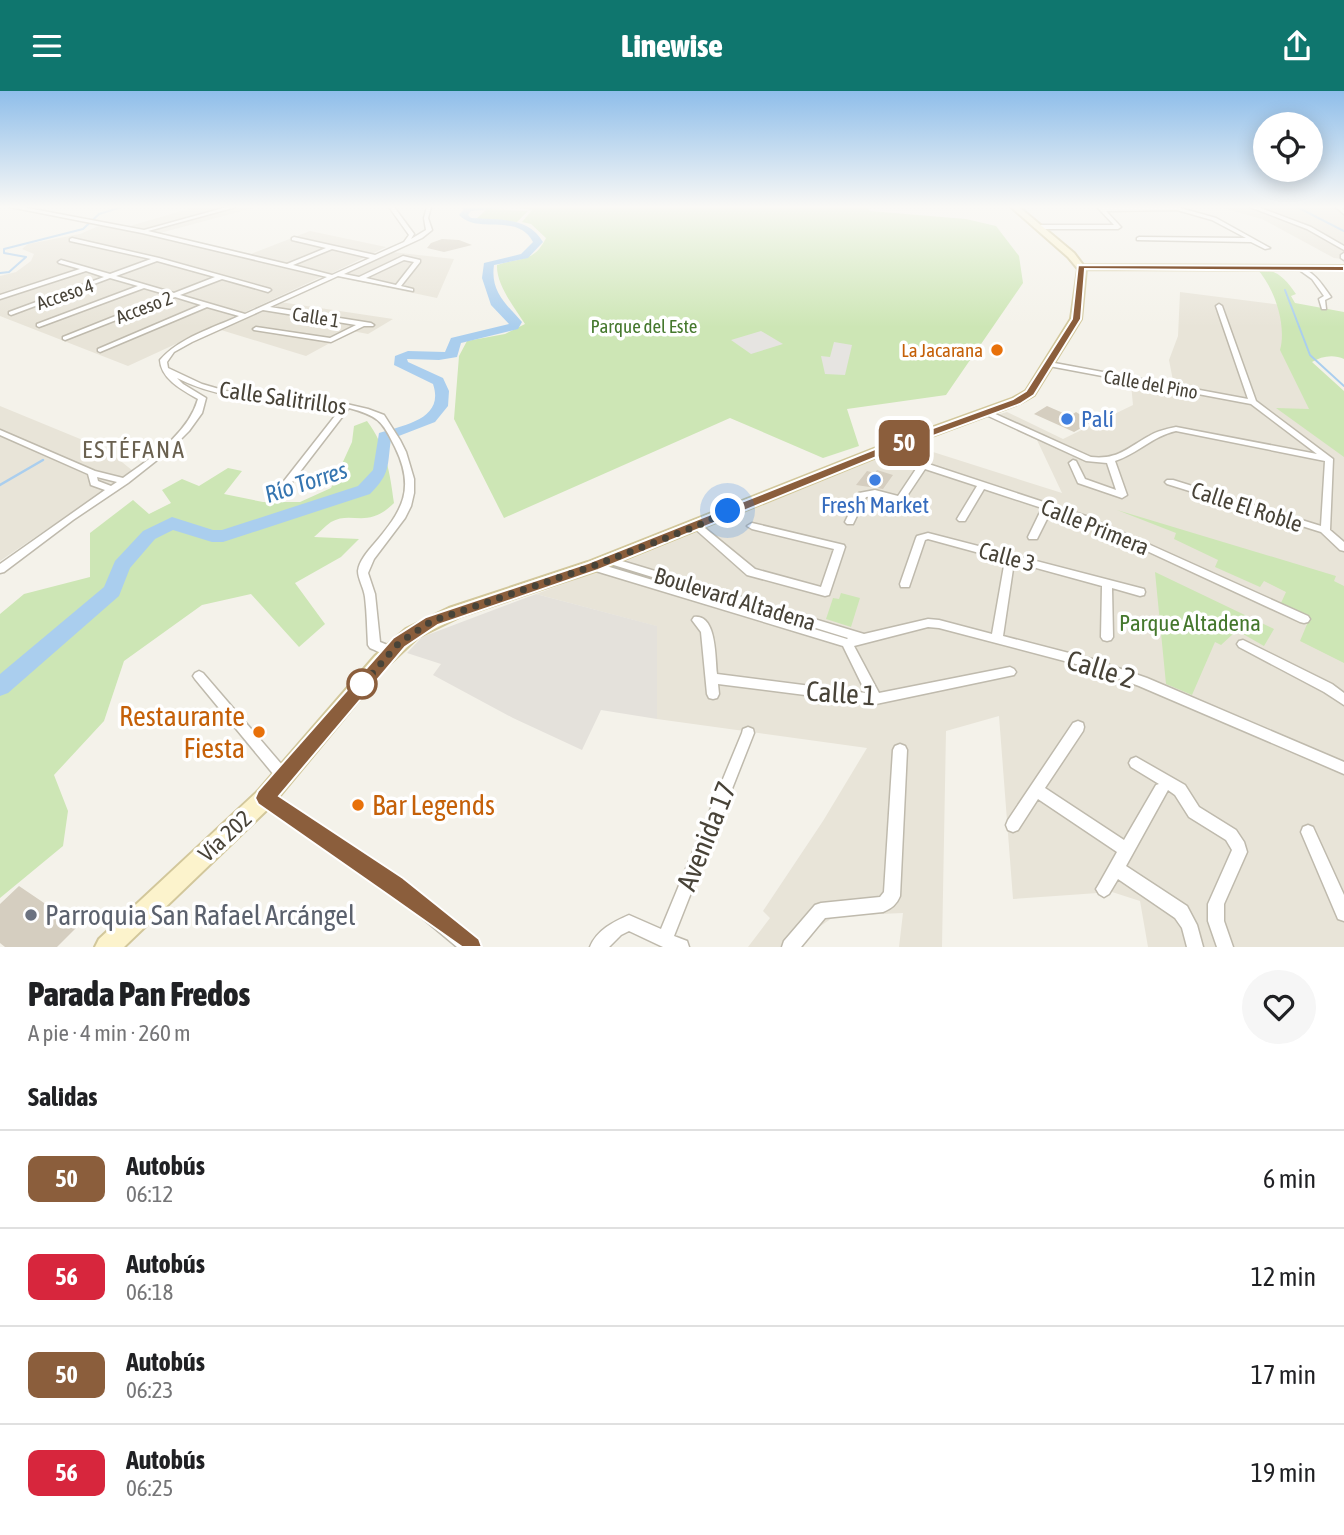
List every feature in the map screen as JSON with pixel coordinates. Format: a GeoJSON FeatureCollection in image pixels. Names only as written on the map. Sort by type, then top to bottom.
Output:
{"type":"FeatureCollection","features":[{"type":"Feature","properties":{"kind":"main road"},"geometry":{"type":"LineString","coordinates":[[1059,247],[1081,267],[1344,268]]}},
{"type":"Feature","properties":{"kind":"main road","name":"Vía 202"},"geometry":{"type":"LineString","coordinates":[[107,947],[265,798],[391,652],[412,633],[432,621],[593,566],[876,453],[988,414],[1030,393],[1076,319],[1081,267]]}},
{"type":"Feature","properties":{"kind":"street"},"geometry":{"type":"LineString","coordinates":[[103,247],[268,290]]}},
{"type":"Feature","properties":{"kind":"street"},"geometry":{"type":"LineString","coordinates":[[209,247],[411,290]]}},
{"type":"Feature","properties":{"kind":"street"},"geometry":{"type":"LineString","coordinates":[[289,266],[334,247],[374,257]]}},
{"type":"Feature","properties":{"kind":"street"},"geometry":{"type":"LineString","coordinates":[[0,569],[166,450],[202,406],[202,398],[172,379],[165,369],[163,362],[172,351],[395,247]]}},
{"type":"Feature","properties":{"kind":"street"},"geometry":{"type":"LineString","coordinates":[[360,279],[403,258],[418,261],[397,288]]}},
{"type":"Feature","properties":{"kind":"street","name":"Acceso 4"},"geometry":{"type":"LineString","coordinates":[[11,313],[115,277],[157,259]]}},
{"type":"Feature","properties":{"kind":"street"},"geometry":{"type":"LineString","coordinates":[[61,262],[245,316]]}},
{"type":"Feature","properties":{"kind":"street"},"geometry":{"type":"LineString","coordinates":[[0,297],[86,268]]}},
{"type":"Feature","properties":{"kind":"street"},"geometry":{"type":"LineString","coordinates":[[1300,268],[1314,278],[1328,297],[1322,299],[1324,308]]}},
{"type":"Feature","properties":{"kind":"street","name":"Acceso 2"},"geometry":{"type":"LineString","coordinates":[[65,338],[222,276]]}},
{"type":"Feature","properties":{"kind":"street"},"geometry":{"type":"LineString","coordinates":[[39,325],[144,286]]}},
{"type":"Feature","properties":{"kind":"street"},"geometry":{"type":"LineString","coordinates":[[100,350],[207,305]]}},
{"type":"Feature","properties":{"kind":"street"},"geometry":{"type":"LineString","coordinates":[[1219,306],[1253,402],[1329,459]]}},
{"type":"Feature","properties":{"kind":"street","name":"Calle 1"},"geometry":{"type":"LineString","coordinates":[[256,329],[331,340],[367,324],[262,308]]}},
{"type":"Feature","properties":{"kind":"street","name":"Calle del Pino"},"geometry":{"type":"LineString","coordinates":[[1049,364],[1253,402]]}},
{"type":"Feature","properties":{"kind":"street","name":"Calle Salitrillos"},"geometry":{"type":"LineString","coordinates":[[165,369],[221,393],[347,406],[373,412],[388,425],[407,471],[411,489],[408,504],[366,562],[363,573],[370,594],[374,645],[391,652]]}},
{"type":"Feature","properties":{"kind":"street"},"geometry":{"type":"LineString","coordinates":[[276,497],[347,406]]}},
{"type":"Feature","properties":{"kind":"street"},"geometry":{"type":"LineString","coordinates":[[988,414],[1089,459],[1111,462],[1164,431],[1176,429],[1329,459]]}},
{"type":"Feature","properties":{"kind":"street"},"geometry":{"type":"LineString","coordinates":[[0,432],[92,473],[124,481]]}},
{"type":"Feature","properties":{"kind":"street","name":"Calle Primera"},"geometry":{"type":"LineString","coordinates":[[876,453],[1083,518],[1304,619]]}},
{"type":"Feature","properties":{"kind":"street"},"geometry":{"type":"LineString","coordinates":[[1329,459],[1324,530],[1344,548]]}},
{"type":"Feature","properties":{"kind":"street"},"geometry":{"type":"LineString","coordinates":[[1073,463],[1081,481],[1122,495],[1111,462]]}},
{"type":"Feature","properties":{"kind":"street"},"geometry":{"type":"LineString","coordinates":[[850,522],[862,495],[875,493],[900,500],[922,468]]}},
{"type":"Feature","properties":{"kind":"street"},"geometry":{"type":"LineString","coordinates":[[92,473],[94,483],[111,489]]}},
{"type":"Feature","properties":{"kind":"street","name":"Calle El Roble"},"geometry":{"type":"LineString","coordinates":[[1170,482],[1309,528],[1324,530]]}},
{"type":"Feature","properties":{"kind":"street"},"geometry":{"type":"LineString","coordinates":[[962,519],[982,485]]}},
{"type":"Feature","properties":{"kind":"street"},"geometry":{"type":"LineString","coordinates":[[1033,537],[1048,506]]}},
{"type":"Feature","properties":{"kind":"street"},"geometry":{"type":"LineString","coordinates":[[697,526],[751,572],[825,592],[841,547],[752,526]]}},
{"type":"Feature","properties":{"kind":"street","name":"Calle 3"},"geometry":{"type":"LineString","coordinates":[[905,584],[924,536],[1140,592]]}},
{"type":"Feature","properties":{"kind":"street"},"geometry":{"type":"LineString","coordinates":[[997,640],[1010,558]]}},
{"type":"Feature","properties":{"kind":"street","name":"Boulevard Altadena"},"geometry":{"type":"LineString","coordinates":[[608,560],[668,584]]}},
{"type":"Feature","properties":{"kind":"street","name":"Boulevard Altadena"},"geometry":{"type":"LineString","coordinates":[[593,566],[863,638]]}},
{"type":"Feature","properties":{"kind":"street"},"geometry":{"type":"LineString","coordinates":[[1107,584],[1107,637]]}},
{"type":"Feature","properties":{"kind":"street","name":"Boulevard Altadena"},"geometry":{"type":"LineString","coordinates":[[754,610],[847,643]]}},
{"type":"Feature","properties":{"kind":"street"},"geometry":{"type":"LineString","coordinates":[[698,620],[707,631],[713,694]]}},
{"type":"Feature","properties":{"kind":"street","name":"Calle 2"},"geometry":{"type":"LineString","coordinates":[[847,643],[928,623],[997,640],[1092,664],[1143,682],[1344,768]]}},
{"type":"Feature","properties":{"kind":"street"},"geometry":{"type":"LineString","coordinates":[[847,643],[877,699]]}},
{"type":"Feature","properties":{"kind":"street"},"geometry":{"type":"LineString","coordinates":[[1243,645],[1328,688],[1344,700]]}},
{"type":"Feature","properties":{"kind":"street","name":"Calle 1"},"geometry":{"type":"LineString","coordinates":[[712,678],[877,699],[1010,672]]}},
{"type":"Feature","properties":{"kind":"street"},"geometry":{"type":"LineString","coordinates":[[199,676],[285,777]]}},
{"type":"Feature","properties":{"kind":"street"},"geometry":{"type":"LineString","coordinates":[[1013,825],[1078,727]]}},
{"type":"Feature","properties":{"kind":"street","name":"Avenida 17"},"geometry":{"type":"LineString","coordinates":[[665,939],[748,733]]}},
{"type":"Feature","properties":{"kind":"street"},"geometry":{"type":"LineString","coordinates":[[790,947],[821,911],[883,904],[892,896],[900,750]]}},
{"type":"Feature","properties":{"kind":"street"},"geometry":{"type":"LineString","coordinates":[[1136,763],[1180,790],[1194,812],[1231,835],[1239,846],[1240,852],[1215,912],[1225,947]]}},
{"type":"Feature","properties":{"kind":"street"},"geometry":{"type":"LineString","coordinates":[[1104,889],[1161,789]]}},
{"type":"Feature","properties":{"kind":"street"},"geometry":{"type":"LineString","coordinates":[[1036,790],[1126,850]]}},
{"type":"Feature","properties":{"kind":"street"},"geometry":{"type":"LineString","coordinates":[[265,798],[395,886],[470,947]]}},
{"type":"Feature","properties":{"kind":"street"},"geometry":{"type":"LineString","coordinates":[[1308,832],[1344,913]]}},
{"type":"Feature","properties":{"kind":"street"},"geometry":{"type":"LineString","coordinates":[[1116,867],[1181,912],[1189,925],[1195,947]]}},
{"type":"Feature","properties":{"kind":"street"},"geometry":{"type":"LineString","coordinates":[[598,947],[615,929],[629,923],[681,947]]}},
{"type":"Feature","properties":{"kind":"shaded area"},"geometry":{"type":"Polygon","coordinates":[[[201,247],[321,277],[128,366],[0,316],[0,276],[16,272],[31,261],[34,254],[22,249],[201,247]]]}},
{"type":"Feature","properties":{"kind":"shaded area"},"geometry":{"type":"Polygon","coordinates":[[[269,247],[386,247],[330,274],[251,254],[269,247]]]}},
{"type":"Feature","properties":{"kind":"shaded area"},"geometry":{"type":"Polygon","coordinates":[[[1314,247],[1344,247],[1344,259],[1334,258],[1314,247]]]}},
{"type":"Feature","properties":{"kind":"shaded area"},"geometry":{"type":"Polygon","coordinates":[[[392,252],[454,259],[437,298],[337,277],[392,252]]]}},
{"type":"Feature","properties":{"kind":"shaded area"},"geometry":{"type":"Polygon","coordinates":[[[1180,292],[1282,305],[1301,360],[1344,401],[1344,947],[1148,947],[1140,901],[1112,892],[1013,899],[999,716],[946,731],[942,947],[899,947],[903,913],[835,916],[819,927],[803,947],[748,947],[770,918],[763,911],[823,821],[867,748],[657,719],[656,626],[536,594],[626,561],[911,445],[1062,493],[1037,440],[989,417],[1007,412],[1063,439],[1133,405],[1131,384],[1175,391],[1169,360],[1178,336],[1180,292]]]}},
{"type":"Feature","properties":{"kind":"shaded area"},"geometry":{"type":"Polygon","coordinates":[[[280,302],[393,319],[368,334],[352,331],[306,356],[221,330],[280,302]]]}},
{"type":"Feature","properties":{"kind":"shaded area","name":"Parque del Este"},"geometry":{"type":"Polygon","coordinates":[[[761,331],[783,344],[751,354],[731,340],[761,331]]]}},
{"type":"Feature","properties":{"kind":"shaded area"},"geometry":{"type":"Polygon","coordinates":[[[834,342],[852,345],[845,375],[825,374],[821,356],[830,357],[834,342]]]}},
{"type":"Feature","properties":{"kind":"shaded area"},"geometry":{"type":"Polygon","coordinates":[[[0,406],[107,450],[133,471],[0,561],[0,406]]]}},
{"type":"Feature","properties":{"kind":"shaded area"},"geometry":{"type":"Polygon","coordinates":[[[536,594],[657,626],[657,719],[601,710],[582,750],[513,718],[433,675],[441,664],[407,653],[422,637],[536,594]]]}},
{"type":"Feature","properties":{"kind":"green space","name":"Parque del Este"},"geometry":{"type":"Polygon","coordinates":[[[540,247],[1012,247],[1019,256],[1023,283],[946,395],[847,409],[859,446],[823,458],[730,418],[504,518],[454,419],[459,356],[467,341],[505,334],[525,324],[503,288],[497,265],[526,258],[540,247]]]}},
{"type":"Feature","properties":{"kind":"green space"},"geometry":{"type":"Polygon","coordinates":[[[1257,269],[1270,271],[1284,279],[1296,294],[1291,296],[1295,303],[1344,312],[1344,359],[1328,356],[1312,362],[1344,391],[1344,457],[1276,408],[1309,409],[1280,350],[1282,329],[1278,307],[1269,286],[1257,269]]]}},
{"type":"Feature","properties":{"kind":"green space"},"geometry":{"type":"Polygon","coordinates":[[[367,421],[383,450],[394,503],[376,516],[331,522],[314,537],[359,539],[341,557],[295,583],[325,624],[299,647],[251,594],[202,605],[124,661],[104,721],[54,775],[68,811],[63,846],[0,898],[0,614],[24,594],[90,577],[90,533],[133,500],[149,514],[171,503],[162,490],[182,479],[199,486],[228,468],[242,471],[224,494],[263,502],[300,502],[331,488],[352,442],[354,426],[367,421]]]}},
{"type":"Feature","properties":{"kind":"green space"},"geometry":{"type":"Polygon","coordinates":[[[1117,510],[1336,576],[1334,581],[1344,586],[1344,663],[1300,641],[1310,617],[1281,603],[1286,592],[1264,581],[1260,587],[1215,567],[1218,560],[1174,539],[1176,533],[1117,510]]]}},
{"type":"Feature","properties":{"kind":"green space","name":"Parque Altadena"},"geometry":{"type":"Polygon","coordinates":[[[1155,572],[1274,629],[1264,646],[1243,634],[1233,634],[1221,645],[1215,642],[1192,695],[1166,684],[1155,572]]]}},
{"type":"Feature","properties":{"kind":"green space"},"geometry":{"type":"Polygon","coordinates":[[[841,593],[860,598],[851,627],[826,619],[833,598],[839,599],[841,593]]]}},
{"type":"Feature","properties":{"kind":"building"},"geometry":{"type":"Polygon","coordinates":[[[428,247],[464,247],[444,252],[428,247]]]}},
{"type":"Feature","properties":{"kind":"building","name":"Palí"},"geometry":{"type":"Polygon","coordinates":[[[1047,406],[1070,416],[1076,412],[1092,422],[1074,432],[1034,414],[1047,406]]]}},
{"type":"Feature","properties":{"kind":"building","name":"Fresh Market"},"geometry":{"type":"Polygon","coordinates":[[[877,470],[893,475],[883,489],[856,485],[867,471],[875,473],[877,470]]]}},
{"type":"Feature","properties":{"kind":"building","name":"Parroquia San Rafael Arcángel"},"geometry":{"type":"Polygon","coordinates":[[[19,886],[78,926],[57,947],[5,947],[0,943],[0,904],[19,886]]]}},
{"type":"Feature","properties":{"kind":"waterway"},"geometry":{"type":"LineString","coordinates":[[0,273],[9,272],[26,257],[4,253],[4,249],[12,247]]}},
{"type":"Feature","properties":{"kind":"waterway","name":"Río Torres"},"geometry":{"type":"LineString","coordinates":[[0,687],[112,591],[122,566],[149,535],[172,523],[212,536],[223,536],[364,490],[381,470],[384,436],[421,424],[437,413],[441,406],[443,397],[438,381],[399,362],[401,356],[446,356],[452,354],[455,341],[514,326],[516,322],[497,305],[488,278],[489,263],[524,256],[533,247]]}},
{"type":"Feature","properties":{"kind":"waterway"},"geometry":{"type":"LineString","coordinates":[[1285,290],[1310,355],[1344,386]]}},
{"type":"Feature","properties":{"kind":"waterway"},"geometry":{"type":"LineString","coordinates":[[0,485],[43,460]]}},
{"type":"Feature","properties":{"kind":"bus line","name":"50"},"geometry":{"type":"LineString","coordinates":[[470,947],[395,886],[265,798],[399,643],[432,621],[593,566],[880,451],[988,414],[1016,401],[1030,393],[1076,319],[1083,269],[1081,267],[1344,268]]}},
{"type":"Feature","properties":{"kind":"place","name":"La Jacarana"},"geometry":{"type":"Point","coordinates":[997,350]}},
{"type":"Feature","properties":{"kind":"place","name":"Palí"},"geometry":{"type":"Point","coordinates":[1067,419]}},
{"type":"Feature","properties":{"kind":"place","name":"Fresh Market"},"geometry":{"type":"Point","coordinates":[875,480]}},
{"type":"Feature","properties":{"kind":"place","name":"Restaurante Fiesta"},"geometry":{"type":"Point","coordinates":[259,732]}},
{"type":"Feature","properties":{"kind":"place","name":"Bar Legends"},"geometry":{"type":"Point","coordinates":[358,805]}},
{"type":"Feature","properties":{"kind":"place","name":"Parroquia San Rafael Arcángel"},"geometry":{"type":"Point","coordinates":[31,915]}},
{"type":"Feature","properties":{"kind":"district","name":"ESTÉFANA"},"geometry":{"type":"Point","coordinates":[134,449]}},
{"type":"Feature","properties":{"kind":"route"},"geometry":{"type":"LineString","coordinates":[[362,684],[355,693],[399,643],[432,621],[593,566],[697,526],[728,511]]}}]}
